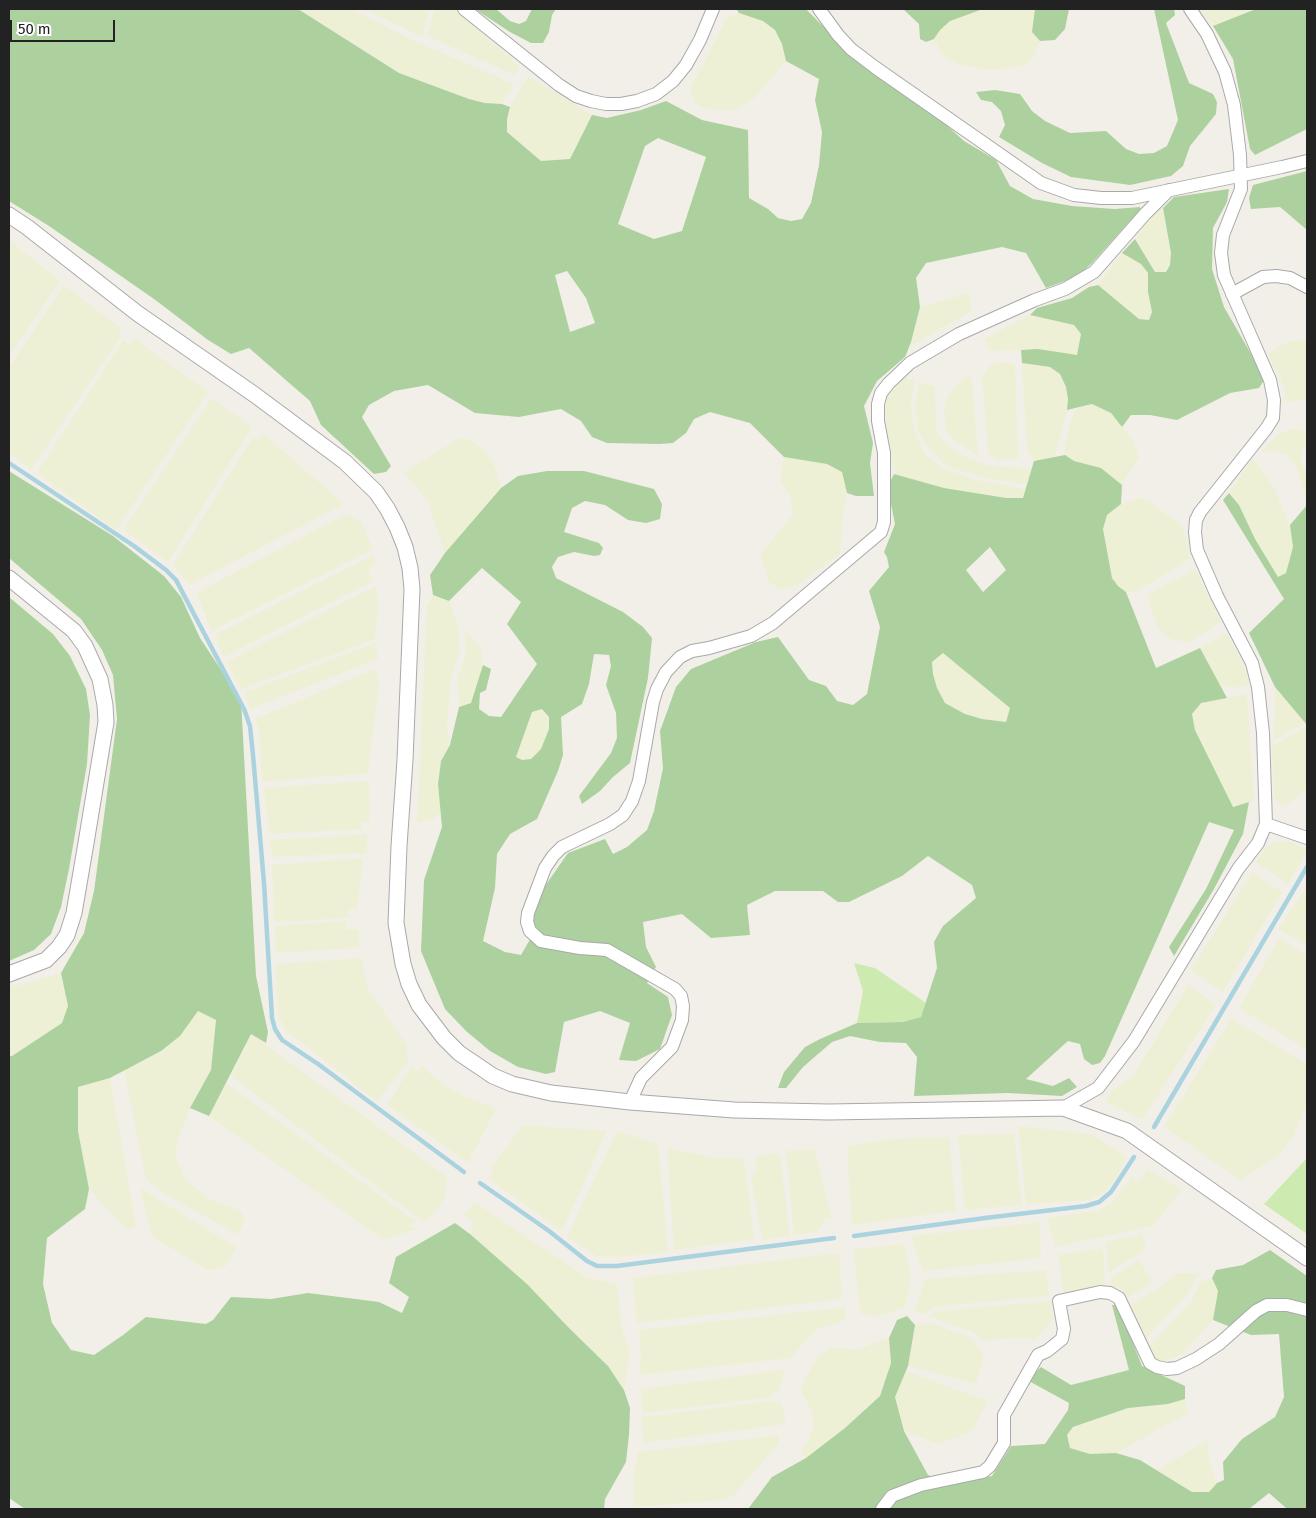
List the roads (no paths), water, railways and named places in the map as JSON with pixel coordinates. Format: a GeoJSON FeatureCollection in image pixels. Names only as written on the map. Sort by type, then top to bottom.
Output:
{"type":"FeatureCollection","features":[{"type":"Feature","properties":{"kind":"street"},"geometry":{"type":"LineString","coordinates":[[464,9],[576,96],[591,102],[622,104],[656,94],[674,81],[686,65],[700,40],[713,9]]}},
{"type":"Feature","properties":{"kind":"street"},"geometry":{"type":"LineString","coordinates":[[819,9],[851,49],[876,68],[1041,184],[1074,195],[1101,198],[1132,198],[1307,161]]}},
{"type":"Feature","properties":{"kind":"street"},"geometry":{"type":"LineString","coordinates":[[1063,1108],[1098,1088],[1134,1041],[1238,869],[1258,843],[1266,824],[1263,733],[1258,687],[1252,663],[1217,596],[1198,550],[1194,532],[1196,520],[1200,512],[1273,418],[1274,400],[1270,380],[1224,275],[1221,252],[1223,235],[1241,189],[1234,105],[1225,72],[1207,34],[1190,9]]}},
{"type":"Feature","properties":{"kind":"street"},"geometry":{"type":"LineString","coordinates":[[630,1102],[641,1078],[672,1047],[682,1020],[683,1006],[681,996],[670,986],[607,950],[580,948],[541,941],[530,931],[527,922],[528,913],[545,868],[562,847],[610,824],[623,815],[632,801],[639,781],[657,689],[666,672],[680,657],[692,651],[751,636],[773,623],[881,532],[884,522],[884,453],[878,421],[878,404],[881,393],[889,383],[910,363],[959,334],[1035,300],[1065,289],[1094,272],[1145,214],[1169,190]]}},
{"type":"Feature","properties":{"kind":"street"},"geometry":{"type":"LineString","coordinates":[[9,215],[137,313],[315,438],[361,477],[388,508],[398,527],[405,547],[412,589],[396,923],[403,964],[409,984],[419,1005],[444,1038],[459,1053],[493,1076],[512,1084],[536,1090],[630,1102],[734,1110],[829,1112],[1063,1108],[1127,1131],[1307,1258]]}},
{"type":"Feature","properties":{"kind":"street"},"geometry":{"type":"LineString","coordinates":[[1232,294],[1263,277],[1290,278],[1307,287]]}},
{"type":"Feature","properties":{"kind":"street"},"geometry":{"type":"LineString","coordinates":[[9,578],[74,631],[85,646],[100,680],[106,722],[74,913],[67,935],[59,947],[46,960],[9,974]]}},
{"type":"Feature","properties":{"kind":"street"},"geometry":{"type":"LineString","coordinates":[[1266,824],[1307,838]]}},
{"type":"Feature","properties":{"kind":"street"},"geometry":{"type":"LineString","coordinates":[[882,1509],[892,1496],[921,1485],[983,1472],[990,1466],[1004,1443],[1004,1415],[1038,1355],[1047,1351],[1062,1339],[1064,1329],[1060,1301],[1100,1292],[1110,1293],[1119,1298],[1150,1364],[1167,1369],[1177,1368],[1196,1359],[1219,1344],[1256,1311],[1267,1305],[1288,1305],[1307,1310]]}},
{"type":"Feature","properties":{"kind":"waterway"},"geometry":{"type":"LineString","coordinates":[[9,463],[134,546],[176,580],[244,709],[250,726],[253,755],[264,883],[272,1018],[275,1029],[282,1040],[318,1064],[464,1172]]}},
{"type":"Feature","properties":{"kind":"waterway"},"geometry":{"type":"LineString","coordinates":[[1154,1127],[1307,867]]}},
{"type":"Feature","properties":{"kind":"waterway"},"geometry":{"type":"LineString","coordinates":[[854,1236],[1086,1206],[1099,1202],[1111,1192],[1134,1157]]}},
{"type":"Feature","properties":{"kind":"waterway"},"geometry":{"type":"LineString","coordinates":[[480,1183],[549,1231],[587,1261],[597,1266],[617,1266],[834,1238]]}}]}
